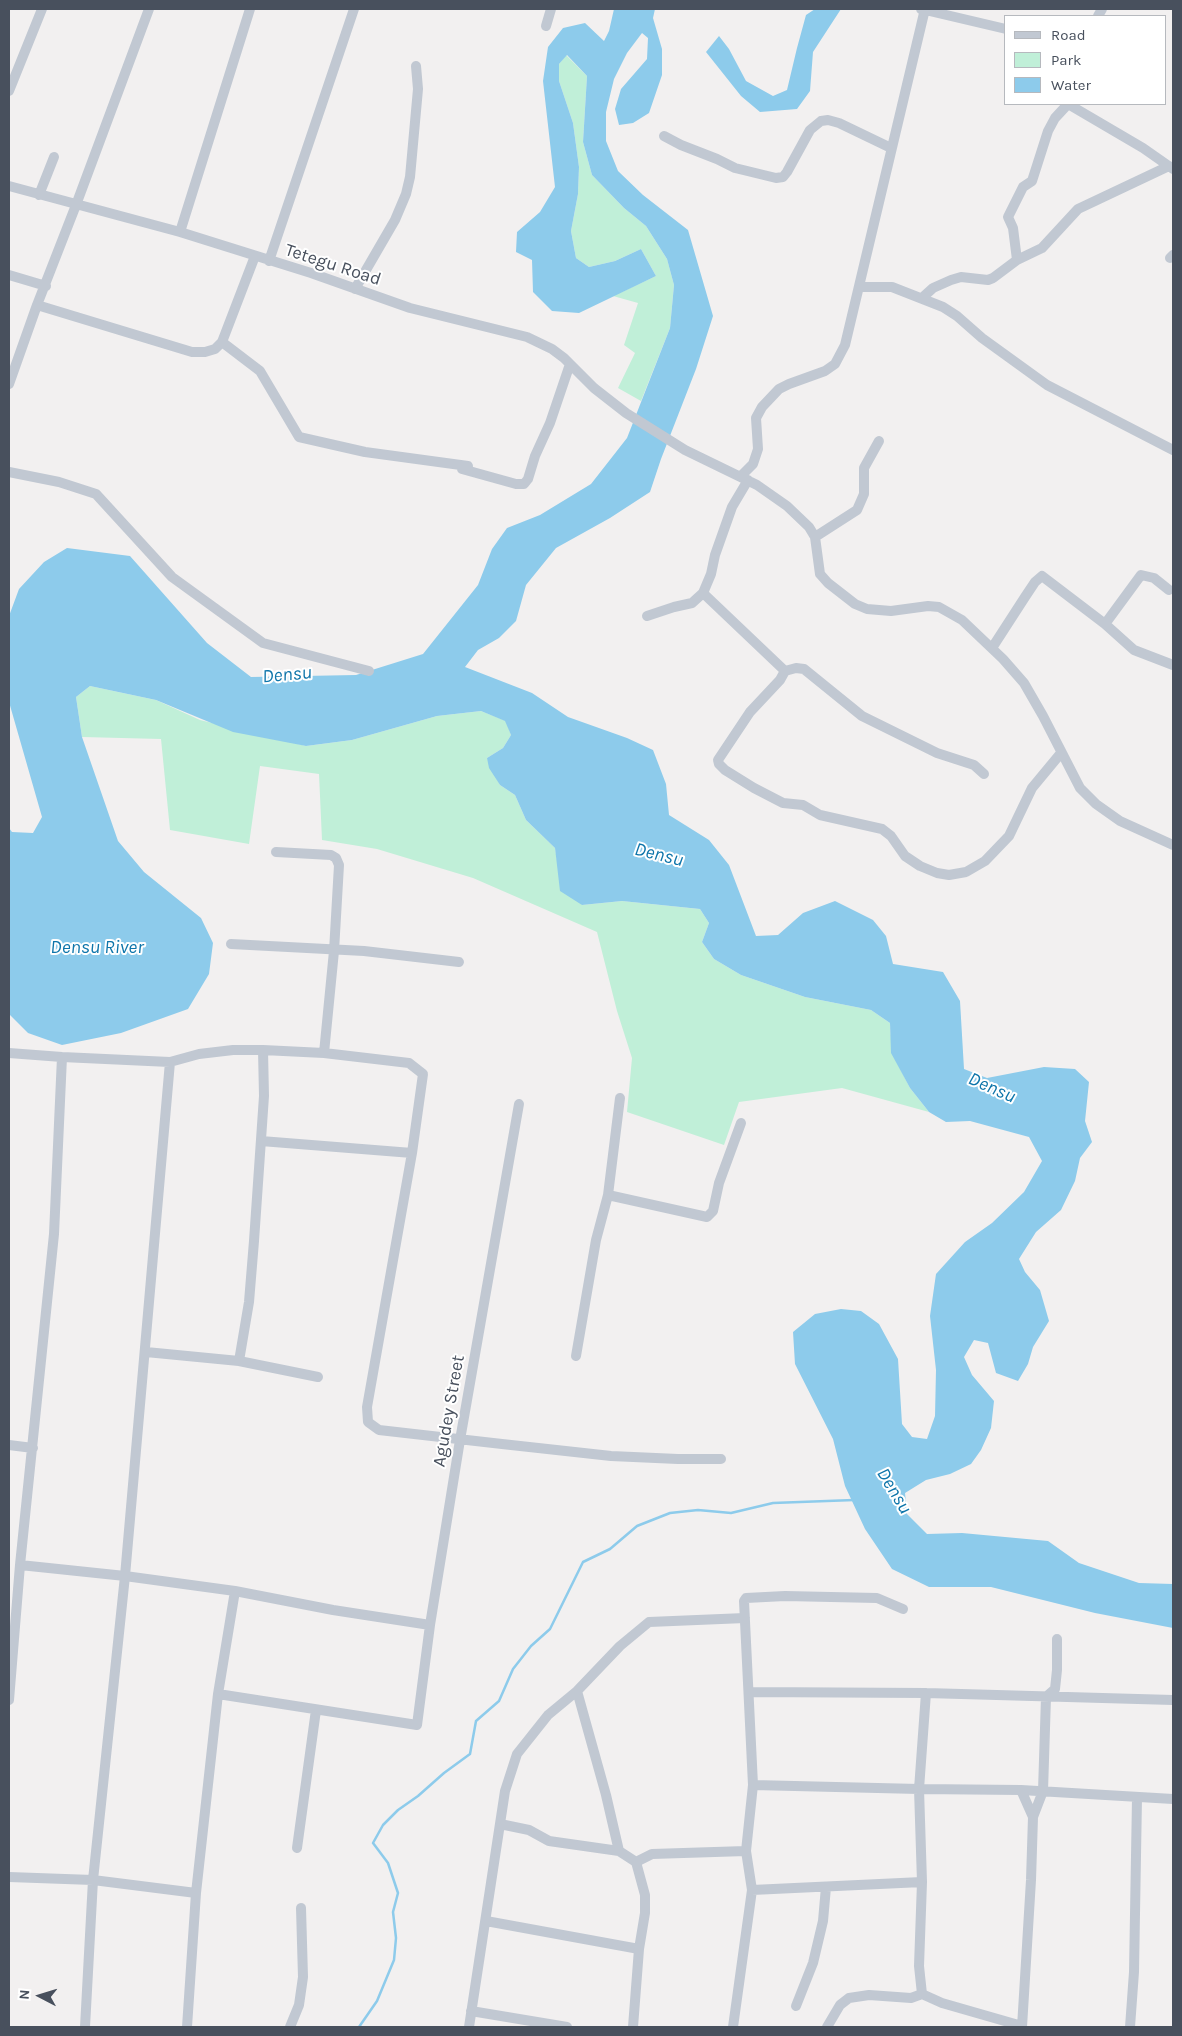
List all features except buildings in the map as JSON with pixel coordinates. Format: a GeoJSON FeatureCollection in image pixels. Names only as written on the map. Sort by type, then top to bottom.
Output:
{"type":"FeatureCollection","features":[{"type":"Feature","properties":{"kind":"street"},"geometry":{"type":"LineString","coordinates":[[9,92],[42,9]]}},
{"type":"Feature","properties":{"kind":"street"},"geometry":{"type":"LineString","coordinates":[[9,384],[11,371],[46,286],[149,9]]}},
{"type":"Feature","properties":{"kind":"street"},"geometry":{"type":"LineString","coordinates":[[180,232],[250,9]]}},
{"type":"Feature","properties":{"kind":"street"},"geometry":{"type":"LineString","coordinates":[[270,261],[354,9]]}},
{"type":"Feature","properties":{"kind":"street"},"geometry":{"type":"LineString","coordinates":[[546,26],[551,9]]}},
{"type":"Feature","properties":{"kind":"street"},"geometry":{"type":"LineString","coordinates":[[647,616],[692,603],[703,593],[711,574],[732,507],[753,464],[758,449],[756,418],[762,407],[779,390],[789,384],[825,372],[835,364],[841,355],[851,325],[924,10],[1004,28]]}},
{"type":"Feature","properties":{"kind":"street"},"geometry":{"type":"LineString","coordinates":[[355,289],[395,220],[406,194],[410,177],[418,89],[416,66]]}},
{"type":"Feature","properties":{"kind":"street"},"geometry":{"type":"LineString","coordinates":[[1017,260],[1013,228],[1008,217],[1022,187],[1032,181],[1048,131],[1055,118],[1067,105]]}},
{"type":"Feature","properties":{"kind":"street"},"geometry":{"type":"LineString","coordinates":[[1070,105],[1143,148],[1171,168]]}},
{"type":"Feature","properties":{"kind":"street"},"geometry":{"type":"LineString","coordinates":[[664,136],[735,168],[776,178],[783,177],[788,172],[810,130],[821,122],[828,120],[891,148]]}},
{"type":"Feature","properties":{"kind":"street"},"geometry":{"type":"LineString","coordinates":[[39,195],[54,157]]}},
{"type":"Feature","properties":{"kind":"street"},"geometry":{"type":"LineString","coordinates":[[922,298],[933,288],[961,277],[988,280],[993,278],[1017,260],[1042,248],[1078,209],[1171,168]]}},
{"type":"Feature","properties":{"kind":"street","name":"Tetegu Road"},"geometry":{"type":"LineString","coordinates":[[9,186],[180,232],[311,273],[410,308],[527,337],[552,349],[594,388],[626,413],[679,444],[685,450],[745,478],[774,496],[809,526],[815,537]]}},
{"type":"Feature","properties":{"kind":"street"},"geometry":{"type":"LineString","coordinates":[[37,305],[192,352],[206,352],[215,349],[222,342],[255,256]]}},
{"type":"Feature","properties":{"kind":"street"},"geometry":{"type":"LineString","coordinates":[[9,275],[46,286]]}},
{"type":"Feature","properties":{"kind":"street"},"geometry":{"type":"LineString","coordinates":[[860,287],[892,287],[943,307],[957,316],[982,338],[1048,385],[1173,450]]}},
{"type":"Feature","properties":{"kind":"street"},"geometry":{"type":"LineString","coordinates":[[222,342],[260,371],[299,437],[365,452],[465,467],[516,484],[524,484],[528,479],[570,364]]}},
{"type":"Feature","properties":{"kind":"street"},"geometry":{"type":"LineString","coordinates":[[879,441],[864,468],[864,494],[857,510],[815,537],[820,574],[828,583],[855,604],[867,608],[891,611],[928,606],[939,607],[962,620],[992,648],[1024,683],[1080,788],[1096,804],[1120,821],[1173,845]]}},
{"type":"Feature","properties":{"kind":"street"},"geometry":{"type":"LineString","coordinates":[[9,472],[59,482],[96,494],[172,577],[263,643],[369,671]]}},
{"type":"Feature","properties":{"kind":"street"},"geometry":{"type":"LineString","coordinates":[[1105,624],[1141,575],[1154,578],[1169,590]]}},
{"type":"Feature","properties":{"kind":"street"},"geometry":{"type":"LineString","coordinates":[[992,648],[1035,582],[1042,576],[1105,624],[1134,650],[1173,665]]}},
{"type":"Feature","properties":{"kind":"street"},"geometry":{"type":"LineString","coordinates":[[703,593],[785,671]]}},
{"type":"Feature","properties":{"kind":"street"},"geometry":{"type":"LineString","coordinates":[[984,774],[974,765],[937,753],[862,716],[804,669],[796,668],[785,671],[780,680],[750,712],[718,760],[718,764],[754,788],[783,803],[803,805],[820,815],[882,829],[891,836],[905,856],[920,866],[937,873],[950,875],[966,872],[985,862],[1009,836],[1032,788],[1061,753]]}},
{"type":"Feature","properties":{"kind":"street"},"geometry":{"type":"LineString","coordinates":[[276,852],[331,855],[336,858],[339,865],[334,951],[324,1053]]}},
{"type":"Feature","properties":{"kind":"street"},"geometry":{"type":"LineString","coordinates":[[231,944],[334,951],[364,951],[459,962]]}},
{"type":"Feature","properties":{"kind":"street"},"geometry":{"type":"LineString","coordinates":[[9,1053],[170,1062],[199,1054],[233,1050],[263,1050],[324,1053],[409,1063],[423,1074],[412,1153],[367,1407],[368,1422],[379,1430],[611,1456],[678,1460],[722,1459]]}},
{"type":"Feature","properties":{"kind":"street"},"geometry":{"type":"LineString","coordinates":[[239,1361],[249,1302],[264,1096],[263,1050]]}},
{"type":"Feature","properties":{"kind":"street"},"geometry":{"type":"LineString","coordinates":[[9,1700],[20,1565],[54,1234],[62,1057]]}},
{"type":"Feature","properties":{"kind":"street"},"geometry":{"type":"LineString","coordinates":[[85,2027],[94,1880],[146,1352],[170,1062]]}},
{"type":"Feature","properties":{"kind":"street"},"geometry":{"type":"LineString","coordinates":[[576,1356],[593,1260],[608,1195],[620,1098]]}},
{"type":"Feature","properties":{"kind":"street","name":"Agudey Street"},"geometry":{"type":"LineString","coordinates":[[316,1710],[417,1725],[430,1625],[460,1440],[519,1104]]}},
{"type":"Feature","properties":{"kind":"street"},"geometry":{"type":"LineString","coordinates":[[608,1195],[707,1217],[712,1211],[741,1123]]}},
{"type":"Feature","properties":{"kind":"street"},"geometry":{"type":"LineString","coordinates":[[261,1141],[412,1153]]}},
{"type":"Feature","properties":{"kind":"street"},"geometry":{"type":"LineString","coordinates":[[146,1352],[239,1361],[318,1377]]}},
{"type":"Feature","properties":{"kind":"street"},"geometry":{"type":"LineString","coordinates":[[9,1445],[33,1448]]}},
{"type":"Feature","properties":{"kind":"street"},"geometry":{"type":"LineString","coordinates":[[20,1565],[125,1576],[235,1592],[430,1625]]}},
{"type":"Feature","properties":{"kind":"street"},"geometry":{"type":"LineString","coordinates":[[187,2027],[196,1892],[218,1694],[235,1592]]}},
{"type":"Feature","properties":{"kind":"street"},"geometry":{"type":"LineString","coordinates":[[733,2027],[752,1890],[746,1851],[753,1784],[744,1601],[746,1598],[877,1598],[903,1609]]}},
{"type":"Feature","properties":{"kind":"street"},"geometry":{"type":"LineString","coordinates":[[469,2027],[505,1791],[517,1754],[548,1716],[577,1691],[620,1646],[649,1622],[744,1618]]}},
{"type":"Feature","properties":{"kind":"street"},"geometry":{"type":"LineString","coordinates":[[826,2027],[840,2005],[849,1998],[869,1995],[911,1998],[922,1994],[942,2003],[1022,2027],[1033,1817],[1043,1791],[1046,1697],[1055,1689],[1057,1639]]}},
{"type":"Feature","properties":{"kind":"street"},"geometry":{"type":"LineString","coordinates":[[577,1691],[606,1795],[619,1851]]}},
{"type":"Feature","properties":{"kind":"street"},"geometry":{"type":"LineString","coordinates":[[749,1692],[926,1693],[1173,1700]]}},
{"type":"Feature","properties":{"kind":"street"},"geometry":{"type":"LineString","coordinates":[[922,1994],[919,1966],[922,1882],[919,1789],[926,1693]]}},
{"type":"Feature","properties":{"kind":"street"},"geometry":{"type":"LineString","coordinates":[[218,1694],[316,1710],[297,1848]]}},
{"type":"Feature","properties":{"kind":"street"},"geometry":{"type":"LineString","coordinates":[[753,1784],[1021,1790],[1173,1800]]}},
{"type":"Feature","properties":{"kind":"street"},"geometry":{"type":"LineString","coordinates":[[1021,1790],[1033,1817]]}},
{"type":"Feature","properties":{"kind":"street"},"geometry":{"type":"LineString","coordinates":[[1130,2027],[1134,1972],[1137,1798]]}},
{"type":"Feature","properties":{"kind":"street"},"geometry":{"type":"LineString","coordinates":[[500,1824],[529,1830],[550,1841],[619,1851],[636,1862],[645,1895],[645,1912],[639,1949],[633,2027]]}},
{"type":"Feature","properties":{"kind":"street"},"geometry":{"type":"LineString","coordinates":[[636,1862],[652,1854],[746,1851]]}},
{"type":"Feature","properties":{"kind":"street"},"geometry":{"type":"LineString","coordinates":[[9,1877],[94,1880],[196,1892]]}},
{"type":"Feature","properties":{"kind":"street"},"geometry":{"type":"LineString","coordinates":[[752,1890],[922,1882]]}},
{"type":"Feature","properties":{"kind":"street"},"geometry":{"type":"LineString","coordinates":[[796,2006],[813,1963],[823,1921],[826,1887]]}},
{"type":"Feature","properties":{"kind":"street"},"geometry":{"type":"LineString","coordinates":[[290,2027],[299,2005],[303,1977],[301,1908]]}},
{"type":"Feature","properties":{"kind":"street"},"geometry":{"type":"LineString","coordinates":[[486,1921],[639,1949]]}},
{"type":"Feature","properties":{"kind":"street"},"geometry":{"type":"LineString","coordinates":[[472,2011],[567,2027]]}},
{"type":"Feature","properties":{"kind":"green space"},"geometry":{"type":"Polygon","coordinates":[[[566,55],[587,76],[583,142],[592,175],[624,208],[646,226],[667,259],[674,285],[670,328],[641,401],[618,388],[635,353],[624,345],[638,303],[613,296],[656,276],[641,249],[615,261],[589,267],[576,258],[571,231],[578,194],[579,167],[573,123],[559,81],[559,64],[566,55]]]}},
{"type":"Feature","properties":{"kind":"green space"},"geometry":{"type":"Polygon","coordinates":[[[90,686],[156,700],[200,720],[306,746],[352,740],[437,716],[481,711],[506,721],[511,735],[503,748],[487,758],[500,785],[515,795],[526,820],[555,848],[558,866],[582,905],[622,901],[700,909],[709,923],[702,942],[714,959],[741,975],[805,997],[871,1010],[890,1023],[892,1053],[910,1088],[929,1112],[842,1088],[739,1102],[724,1145],[627,1112],[632,1058],[617,1011],[597,932],[473,878],[377,849],[322,840],[319,774],[260,766],[249,844],[170,830],[161,739],[82,737],[76,697],[90,686]]]}},
{"type":"Feature","properties":{"kind":"water"},"geometry":{"type":"Polygon","coordinates":[[[614,9],[655,9],[653,18],[662,49],[662,75],[649,113],[633,123],[619,125],[615,109],[621,89],[647,59],[648,38],[642,33],[627,53],[614,79],[606,112],[606,141],[618,171],[643,195],[688,230],[713,316],[696,369],[650,492],[610,518],[556,548],[526,585],[516,621],[499,638],[478,650],[465,667],[532,693],[568,717],[627,738],[653,750],[666,784],[669,815],[709,840],[729,865],[756,936],[778,935],[803,913],[835,901],[873,920],[886,936],[893,964],[943,972],[960,1001],[964,1069],[987,1078],[1044,1067],[1075,1069],[1089,1082],[1085,1121],[1092,1142],[1080,1158],[1075,1181],[1061,1210],[1036,1232],[1019,1259],[1025,1272],[1040,1290],[1049,1321],[1033,1347],[1028,1364],[1018,1381],[996,1373],[988,1343],[974,1340],[964,1357],[972,1375],[994,1401],[991,1428],[981,1450],[971,1464],[950,1474],[926,1480],[905,1493],[907,1514],[927,1534],[962,1533],[1048,1541],[1079,1563],[1139,1583],[1173,1584],[1173,1628],[1095,1613],[991,1587],[929,1587],[892,1569],[865,1529],[845,1486],[833,1439],[795,1364],[793,1332],[815,1314],[841,1309],[861,1311],[879,1324],[898,1359],[902,1424],[912,1437],[927,1439],[935,1416],[936,1370],[930,1316],[936,1274],[965,1242],[992,1223],[1024,1192],[1042,1161],[1029,1137],[970,1121],[946,1122],[929,1112],[910,1088],[891,1053],[890,1023],[871,1010],[805,997],[741,975],[714,959],[702,942],[709,923],[700,909],[622,901],[582,905],[560,891],[555,848],[526,820],[515,795],[500,785],[489,768],[487,758],[503,748],[511,735],[505,721],[481,711],[437,716],[352,740],[306,746],[233,732],[156,700],[90,686],[76,697],[82,737],[118,841],[144,872],[201,918],[213,943],[209,974],[188,1009],[121,1033],[62,1045],[28,1033],[9,1014],[9,828],[12,832],[33,833],[42,817],[9,702],[9,616],[19,589],[44,562],[67,548],[130,556],[207,643],[251,677],[356,675],[423,654],[478,585],[492,549],[507,528],[540,515],[591,484],[627,438],[670,328],[674,285],[667,259],[646,226],[624,208],[592,175],[583,142],[587,76],[567,55],[559,64],[559,81],[573,123],[579,167],[578,194],[571,231],[576,258],[589,267],[615,261],[641,249],[656,276],[579,313],[552,311],[533,292],[532,260],[516,252],[517,232],[540,212],[555,187],[543,81],[548,47],[563,28],[585,23],[604,41],[609,31],[614,9]]]}},
{"type":"Feature","properties":{"kind":"water"},"geometry":{"type":"Polygon","coordinates":[[[815,9],[841,9],[813,52],[810,91],[797,109],[760,112],[741,96],[706,52],[719,36],[729,49],[746,81],[773,96],[787,90],[806,15],[815,9]]]}},
{"type":"Feature","properties":{"kind":"waterway"},"geometry":{"type":"LineString","coordinates":[[359,2027],[377,2001],[394,1960],[396,1938],[393,1912],[398,1893],[388,1863],[373,1843],[383,1825],[398,1810],[470,1754],[476,1721],[499,1701],[513,1669],[531,1646],[550,1629],[583,1562],[610,1549],[637,1526],[670,1513],[698,1510],[731,1513],[773,1503],[854,1500]]}},
{"type":"Feature","properties":{"kind":"water label","name":"Densu"},"geometry":{"type":"Point","coordinates":[287,675]}},
{"type":"Feature","properties":{"kind":"water label","name":"Densu"},"geometry":{"type":"Point","coordinates":[659,855]}},
{"type":"Feature","properties":{"kind":"water label","name":"Densu River"},"geometry":{"type":"Point","coordinates":[97,948]}},
{"type":"Feature","properties":{"kind":"water label","name":"Densu"},"geometry":{"type":"Point","coordinates":[992,1088]}},
{"type":"Feature","properties":{"kind":"water label","name":"Densu"},"geometry":{"type":"Point","coordinates":[894,1491]}}]}
